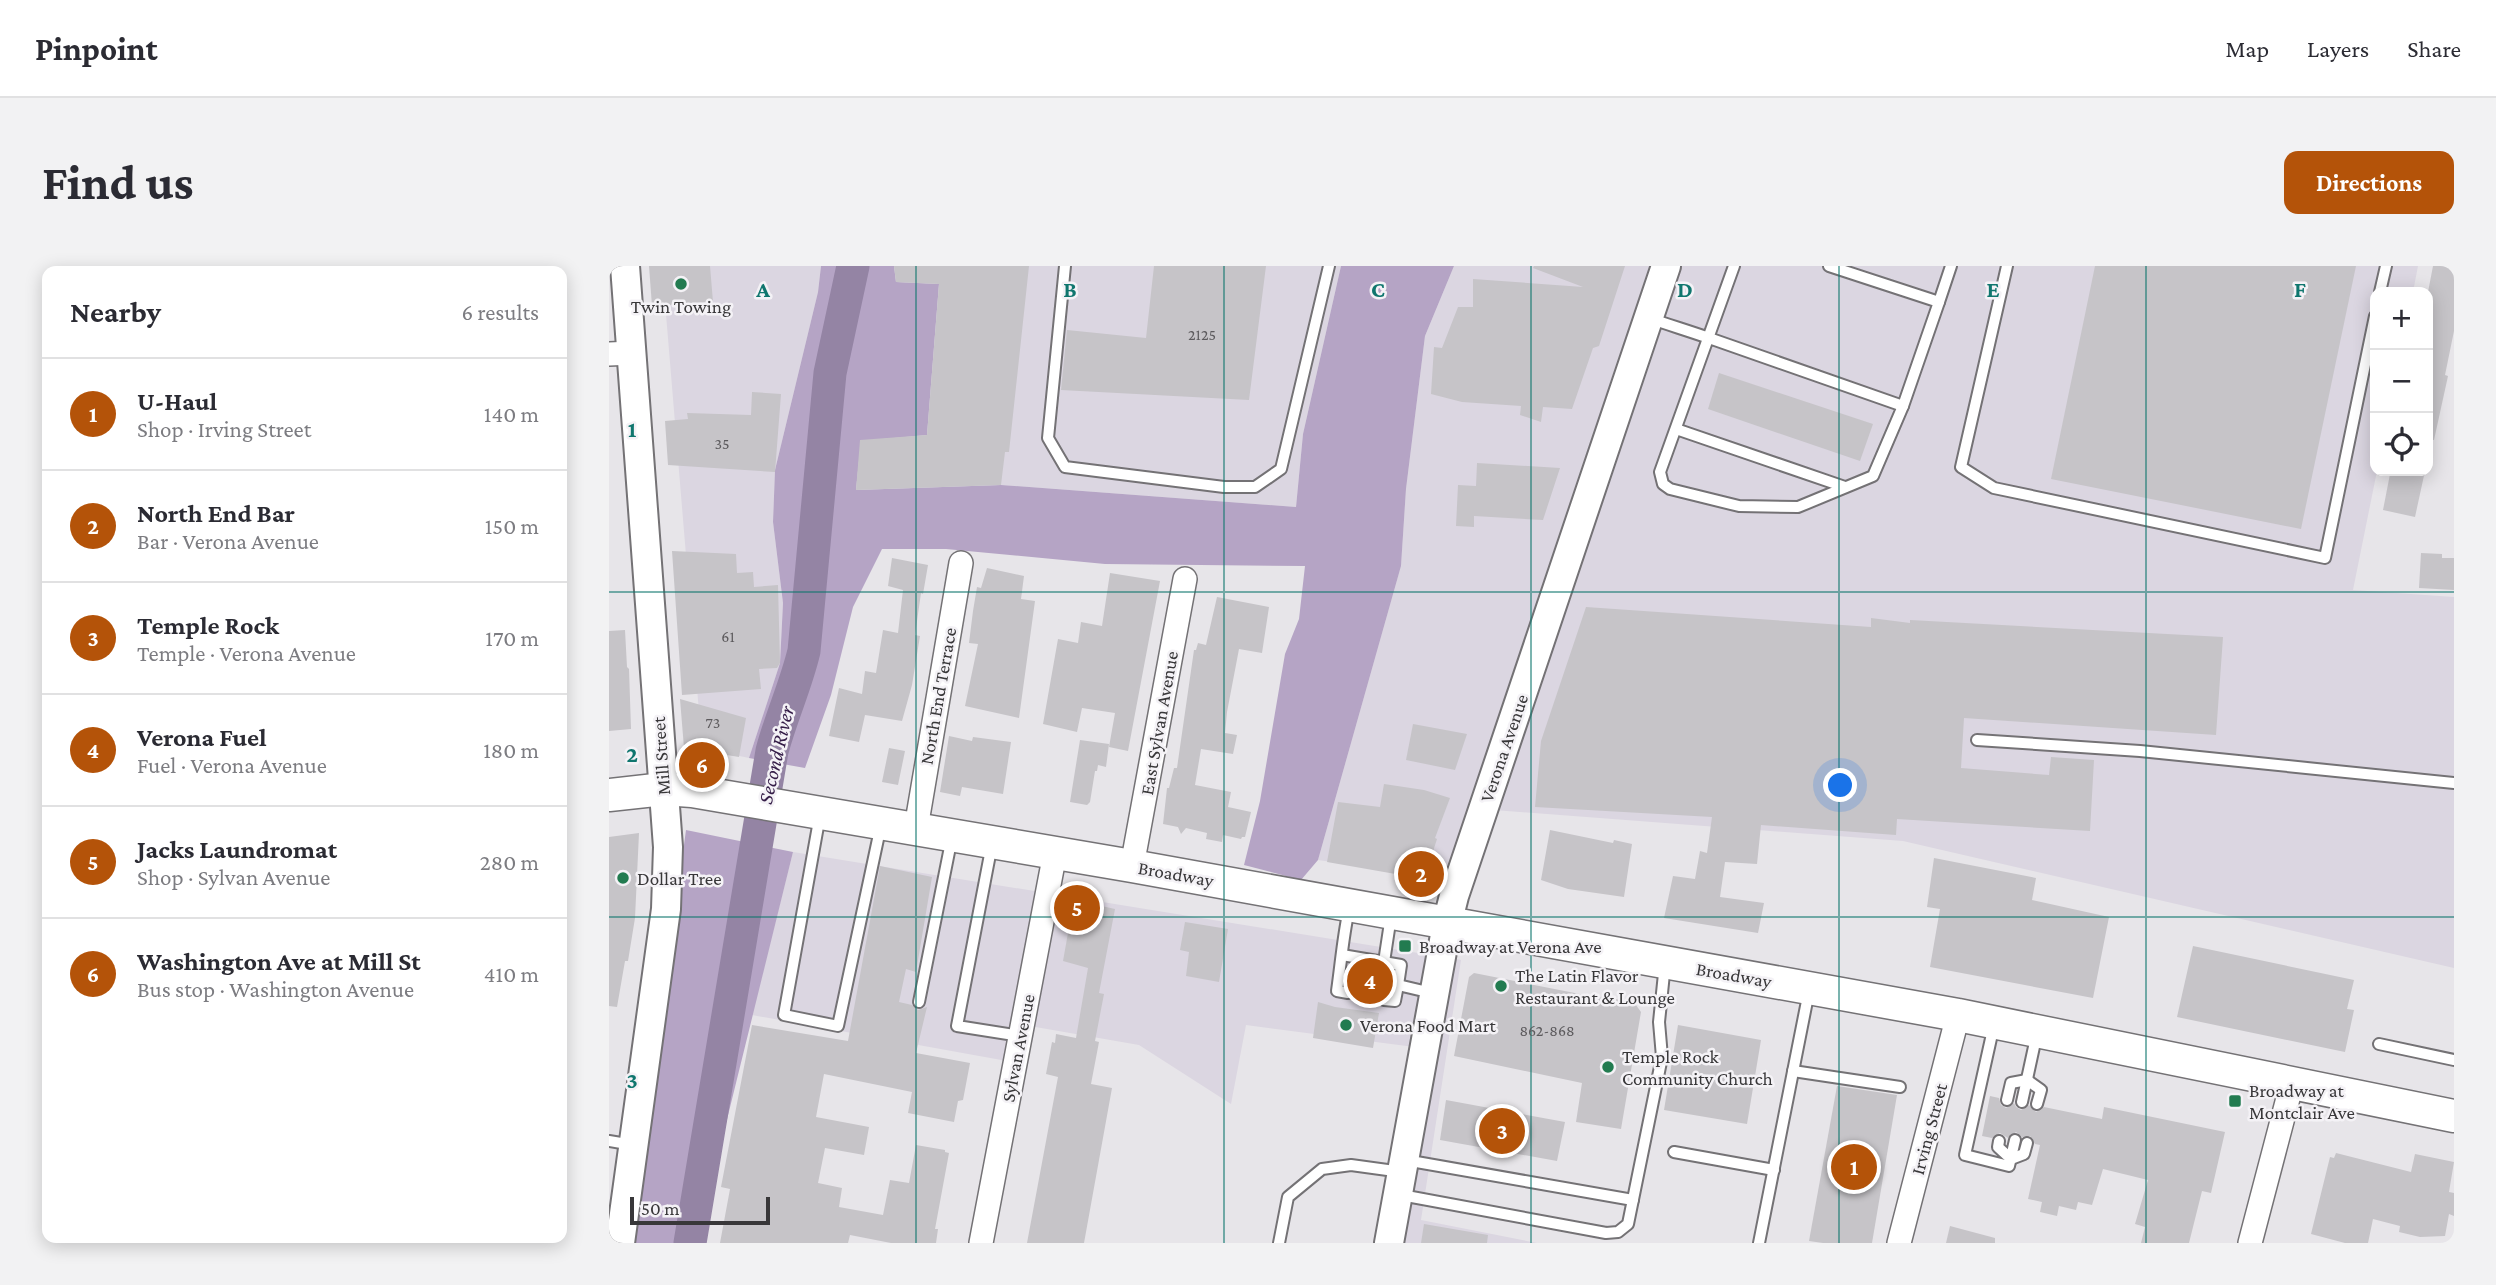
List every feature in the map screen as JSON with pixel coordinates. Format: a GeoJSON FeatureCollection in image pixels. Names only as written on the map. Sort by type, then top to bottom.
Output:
{"type":"FeatureCollection","features":[{"type":"Feature","properties":{"kind":"main road","name":"Broadway"},"geometry":{"type":"LineString","coordinates":[[609,795],[664,789],[723,796],[916,828],[1958,1015],[2454,1116]]}},
{"type":"Feature","properties":{"kind":"street","name":"Mill Street"},"geometry":{"type":"LineString","coordinates":[[620,1243],[621,1143],[666,909],[668,847],[620,353],[625,266]]}},
{"type":"Feature","properties":{"kind":"street","name":"Verona Avenue"},"geometry":{"type":"LineString","coordinates":[[1389,1243],[1447,924],[1455,893],[1666,266]]}},
{"type":"Feature","properties":{"kind":"street","name":"North End Terrace"},"geometry":{"type":"LineString","coordinates":[[916,828],[961,563]]}},
{"type":"Feature","properties":{"kind":"street","name":"East Sylvan Avenue"},"geometry":{"type":"LineString","coordinates":[[1132,866],[1185,579]]}},
{"type":"Feature","properties":{"kind":"street","name":"Sylvan Avenue"},"geometry":{"type":"LineString","coordinates":[[981,1243],[1055,853]]}},
{"type":"Feature","properties":{"kind":"street","name":"Irving Street"},"geometry":{"type":"LineString","coordinates":[[1899,1243],[1958,1015]]}},
{"type":"Feature","properties":{"kind":"street"},"geometry":{"type":"LineString","coordinates":[[2250,1243],[2292,1083]]}},
{"type":"Feature","properties":{"kind":"lane"},"geometry":{"type":"LineString","coordinates":[[1065,266],[1048,438],[1066,467],[1224,487],[1255,487],[1281,469],[1329,266]]}},
{"type":"Feature","properties":{"kind":"lane"},"geometry":{"type":"LineString","coordinates":[[1734,266],[1660,472],[1663,484],[1670,489],[1739,506],[1798,507],[1873,476],[1903,406],[1951,266]]}},
{"type":"Feature","properties":{"kind":"lane"},"geometry":{"type":"LineString","coordinates":[[1829,266],[1939,302]]}},
{"type":"Feature","properties":{"kind":"lane"},"geometry":{"type":"LineString","coordinates":[[2007,266],[1961,467],[1994,488],[2325,558],[2370,340]]}},
{"type":"Feature","properties":{"kind":"lane"},"geometry":{"type":"LineString","coordinates":[[2381,287],[2386,266]]}},
{"type":"Feature","properties":{"kind":"lane"},"geometry":{"type":"LineString","coordinates":[[1649,317],[1903,406]]}},
{"type":"Feature","properties":{"kind":"lane"},"geometry":{"type":"LineString","coordinates":[[1675,429],[1845,487]]}},
{"type":"Feature","properties":{"kind":"lane"},"geometry":{"type":"LineString","coordinates":[[1977,740],[2140,751],[2454,783]]}},
{"type":"Feature","properties":{"kind":"lane"},"geometry":{"type":"LineString","coordinates":[[813,811],[784,1015],[838,1026],[881,823]]}},
{"type":"Feature","properties":{"kind":"lane"},"geometry":{"type":"LineString","coordinates":[[919,1002],[952,835]]}},
{"type":"Feature","properties":{"kind":"lane"},"geometry":{"type":"LineString","coordinates":[[992,842],[957,1026],[1020,1036]]}},
{"type":"Feature","properties":{"kind":"lane"},"geometry":{"type":"LineString","coordinates":[[1348,993],[1337,991],[1342,941],[1350,906]]}},
{"type":"Feature","properties":{"kind":"lane"},"geometry":{"type":"LineString","coordinates":[[1384,962],[1392,914]]}},
{"type":"Feature","properties":{"kind":"lane"},"geometry":{"type":"LineString","coordinates":[[1342,955],[1401,965],[1393,984],[1395,1001],[1384,1000]]}},
{"type":"Feature","properties":{"kind":"lane"},"geometry":{"type":"LineString","coordinates":[[1279,1243],[1287,1197],[1322,1169],[1351,1165],[1401,1175],[1606,1233],[1618,1232],[1628,1224],[1662,1057],[1659,1022],[1666,963]]}},
{"type":"Feature","properties":{"kind":"lane"},"geometry":{"type":"LineString","coordinates":[[1339,975],[1351,977]]}},
{"type":"Feature","properties":{"kind":"lane"},"geometry":{"type":"LineString","coordinates":[[1393,984],[1434,993]]}},
{"type":"Feature","properties":{"kind":"lane"},"geometry":{"type":"LineString","coordinates":[[1759,1243],[1809,988]]}},
{"type":"Feature","properties":{"kind":"lane"},"geometry":{"type":"LineString","coordinates":[[1994,1023],[1965,1155],[2009,1166],[2015,1140]]}},
{"type":"Feature","properties":{"kind":"lane"},"geometry":{"type":"LineString","coordinates":[[2022,1102],[2037,1031]]}},
{"type":"Feature","properties":{"kind":"lane"},"geometry":{"type":"LineString","coordinates":[[2379,1044],[2454,1059]]}},
{"type":"Feature","properties":{"kind":"lane"},"geometry":{"type":"LineString","coordinates":[[1793,1071],[1900,1087]]}},
{"type":"Feature","properties":{"kind":"lane"},"geometry":{"type":"LineString","coordinates":[[2007,1100],[2011,1083],[2027,1080],[2041,1090],[2037,1104]]}},
{"type":"Feature","properties":{"kind":"lane"},"geometry":{"type":"LineString","coordinates":[[1999,1141],[1998,1147],[2011,1159]]}},
{"type":"Feature","properties":{"kind":"lane"},"geometry":{"type":"LineString","coordinates":[[2011,1159],[2024,1154],[2027,1143]]}},
{"type":"Feature","properties":{"kind":"lane"},"geometry":{"type":"LineString","coordinates":[[1674,1152],[1774,1170]]}},
{"type":"Feature","properties":{"kind":"lane"},"geometry":{"type":"LineString","coordinates":[[1401,1175],[1633,1200]]}},
{"type":"Feature","properties":{"kind":"shaded area"},"geometry":{"type":"Polygon","coordinates":[[[662,266],[821,266],[818,292],[775,470],[773,522],[783,603],[780,663],[749,758],[702,748],[662,266]]]}},
{"type":"Feature","properties":{"kind":"shaded area"},"geometry":{"type":"Polygon","coordinates":[[[821,266],[894,266],[896,282],[939,284],[927,435],[861,441],[856,490],[1001,485],[1296,507],[1303,434],[1341,266],[1454,266],[1425,336],[1406,489],[1401,566],[1318,860],[1301,880],[1244,865],[1260,801],[1285,654],[1299,619],[1305,566],[1105,564],[946,549],[882,549],[853,607],[831,695],[805,768],[749,758],[780,663],[783,603],[773,522],[775,470],[818,292],[821,266]]]}},
{"type":"Feature","properties":{"kind":"shaded area"},"geometry":{"type":"Polygon","coordinates":[[[894,266],[1341,266],[1303,434],[1296,507],[1001,485],[856,490],[860,440],[927,434],[939,284],[896,282],[894,266]]]}},
{"type":"Feature","properties":{"kind":"shaded area"},"geometry":{"type":"Polygon","coordinates":[[[1454,266],[2418,266],[2414,287],[2370,287],[2370,476],[2376,476],[2353,590],[2454,597],[2454,968],[1903,841],[1481,809],[1456,880],[1318,860],[1401,566],[1406,489],[1425,336],[1454,266]]]}},
{"type":"Feature","properties":{"kind":"shaded area"},"geometry":{"type":"Polygon","coordinates":[[[686,830],[793,852],[717,1160],[704,1243],[630,1243],[686,830]]]}},
{"type":"Feature","properties":{"kind":"shaded area"},"geometry":{"type":"Polygon","coordinates":[[[793,852],[1461,960],[1421,1220],[1537,1243],[1385,1243],[1422,1048],[1246,1025],[1231,1104],[1139,1045],[1024,1025],[1018,1063],[752,1015],[793,852]]]}},
{"type":"Feature","properties":{"kind":"building","name":"Twin Towing"},"geometry":{"type":"Polygon","coordinates":[[[649,266],[710,266],[713,302],[652,306],[649,266]]]}},
{"type":"Feature","properties":{"kind":"building"},"geometry":{"type":"Polygon","coordinates":[[[894,266],[1029,266],[1009,452],[1005,452],[1001,485],[856,490],[860,440],[927,435],[939,284],[896,282],[894,266]]]}},
{"type":"Feature","properties":{"kind":"building"},"geometry":{"type":"Polygon","coordinates":[[[1154,266],[1266,266],[1249,400],[1061,390],[1067,330],[1146,338],[1154,266]]]}},
{"type":"Feature","properties":{"kind":"building"},"geometry":{"type":"Polygon","coordinates":[[[1625,266],[1599,346],[1593,348],[1572,409],[1543,407],[1541,422],[1520,415],[1521,406],[1462,402],[1431,394],[1434,347],[1442,348],[1458,307],[1473,307],[1473,279],[1583,287],[1533,268],[1625,266]]]}},
{"type":"Feature","properties":{"kind":"building"},"geometry":{"type":"Polygon","coordinates":[[[2095,266],[2356,266],[2301,529],[2051,479],[2095,266]]]}},
{"type":"Feature","properties":{"kind":"building"},"geometry":{"type":"Polygon","coordinates":[[[2433,266],[2454,266],[2454,331],[2445,375],[2448,376],[2434,440],[2433,287],[2429,287],[2433,266]]]}},
{"type":"Feature","properties":{"kind":"building"},"geometry":{"type":"Polygon","coordinates":[[[1719,373],[1873,424],[1860,461],[1708,409],[1719,373]]]}},
{"type":"Feature","properties":{"kind":"building"},"geometry":{"type":"Polygon","coordinates":[[[752,392],[781,394],[775,472],[668,465],[665,421],[688,419],[687,413],[751,415],[752,392]]]}},
{"type":"Feature","properties":{"kind":"building"},"geometry":{"type":"Polygon","coordinates":[[[1477,463],[1560,468],[1543,520],[1474,516],[1474,527],[1456,526],[1458,485],[1476,486],[1477,463]]]}},
{"type":"Feature","properties":{"kind":"building"},"geometry":{"type":"Polygon","coordinates":[[[2390,476],[2424,476],[2415,517],[2383,510],[2390,476]]]}},
{"type":"Feature","properties":{"kind":"building"},"geometry":{"type":"Polygon","coordinates":[[[672,551],[736,554],[737,573],[753,572],[754,587],[778,585],[780,663],[777,668],[759,669],[761,689],[682,695],[672,551]]]}},
{"type":"Feature","properties":{"kind":"building"},"geometry":{"type":"Polygon","coordinates":[[[2421,553],[2442,554],[2442,558],[2454,558],[2454,590],[2419,588],[2421,553]]]}},
{"type":"Feature","properties":{"kind":"building"},"geometry":{"type":"Polygon","coordinates":[[[892,558],[928,565],[915,635],[920,636],[912,685],[902,721],[865,715],[859,742],[829,736],[839,688],[862,694],[865,671],[876,673],[883,630],[898,633],[903,590],[888,586],[892,558]]]}},
{"type":"Feature","properties":{"kind":"building"},"geometry":{"type":"Polygon","coordinates":[[[987,568],[1024,576],[1021,599],[1035,601],[1019,718],[965,706],[978,644],[969,643],[973,611],[977,587],[981,588],[987,568]]]}},
{"type":"Feature","properties":{"kind":"building"},"geometry":{"type":"Polygon","coordinates":[[[1110,573],[1160,581],[1128,751],[1109,747],[1115,713],[1082,708],[1077,732],[1043,724],[1058,639],[1078,643],[1081,622],[1102,626],[1110,573]]]}},
{"type":"Feature","properties":{"kind":"building"},"geometry":{"type":"Polygon","coordinates":[[[1217,597],[1269,607],[1262,653],[1239,649],[1225,733],[1237,735],[1233,754],[1201,749],[1195,785],[1231,792],[1228,807],[1251,812],[1245,837],[1241,839],[1223,835],[1222,842],[1206,839],[1207,833],[1186,828],[1181,834],[1178,827],[1163,824],[1167,788],[1174,768],[1177,768],[1194,650],[1198,643],[1206,645],[1217,597]]]}},
{"type":"Feature","properties":{"kind":"building"},"geometry":{"type":"Polygon","coordinates":[[[1586,607],[1871,627],[1871,618],[1910,623],[1910,620],[2223,637],[2216,735],[1964,718],[1961,768],[2049,775],[2051,757],[2094,760],[2090,831],[1897,819],[1896,835],[1761,825],[1757,864],[1725,862],[1720,897],[1764,903],[1758,933],[1664,918],[1673,876],[1695,879],[1700,851],[1707,853],[1712,817],[1535,807],[1541,741],[1586,607]]]}},
{"type":"Feature","properties":{"kind":"building"},"geometry":{"type":"Polygon","coordinates":[[[625,630],[631,729],[609,731],[609,631],[625,630]]]}},
{"type":"Feature","properties":{"kind":"building"},"geometry":{"type":"Polygon","coordinates":[[[680,699],[746,718],[739,757],[684,748],[680,699]]]}},
{"type":"Feature","properties":{"kind":"building"},"geometry":{"type":"Polygon","coordinates":[[[1413,724],[1467,734],[1455,770],[1406,760],[1413,724]]]}},
{"type":"Feature","properties":{"kind":"building"},"geometry":{"type":"Polygon","coordinates":[[[949,736],[972,741],[973,737],[1011,742],[1003,794],[962,787],[960,796],[940,792],[949,736]]]}},
{"type":"Feature","properties":{"kind":"building"},"geometry":{"type":"Polygon","coordinates":[[[1080,740],[1109,744],[1106,767],[1098,765],[1095,771],[1090,802],[1087,805],[1070,802],[1080,740]]]}},
{"type":"Feature","properties":{"kind":"building"},"geometry":{"type":"Polygon","coordinates":[[[889,748],[905,751],[898,785],[882,782],[889,748]]]}},
{"type":"Feature","properties":{"kind":"building"},"geometry":{"type":"Polygon","coordinates":[[[1384,784],[1424,790],[1450,798],[1424,879],[1327,862],[1338,802],[1380,807],[1384,784]]]}},
{"type":"Feature","properties":{"kind":"building"},"geometry":{"type":"Polygon","coordinates":[[[1550,830],[1613,843],[1614,840],[1632,844],[1624,897],[1568,889],[1541,880],[1550,830]]]}},
{"type":"Feature","properties":{"kind":"building","name":"Dollar Tree"},"geometry":{"type":"Polygon","coordinates":[[[639,833],[635,918],[628,961],[625,961],[617,1007],[609,1006],[609,837],[639,833]]]}},
{"type":"Feature","properties":{"kind":"building"},"geometry":{"type":"Polygon","coordinates":[[[1934,858],[2036,878],[2032,900],[2109,917],[2093,998],[1930,967],[1940,909],[1927,907],[1934,858]]]}},
{"type":"Feature","properties":{"kind":"building"},"geometry":{"type":"Polygon","coordinates":[[[880,866],[932,877],[916,972],[906,969],[899,1002],[912,1005],[918,1010],[927,1007],[916,1053],[970,1063],[963,1100],[958,1101],[954,1122],[908,1113],[912,1092],[824,1074],[816,1117],[869,1127],[864,1155],[825,1148],[818,1183],[842,1188],[839,1207],[883,1215],[890,1180],[909,1183],[916,1145],[945,1150],[949,1153],[935,1229],[938,1229],[936,1243],[891,1243],[850,1235],[848,1243],[720,1243],[730,1189],[721,1187],[752,1025],[848,1041],[880,866]]]}},
{"type":"Feature","properties":{"kind":"building"},"geometry":{"type":"Polygon","coordinates":[[[1079,901],[1115,909],[1099,993],[1104,994],[1095,1041],[1099,1042],[1091,1084],[1112,1088],[1084,1243],[1027,1243],[1058,1077],[1046,1074],[1052,1042],[1055,1043],[1056,1034],[1076,1038],[1088,968],[1063,961],[1073,905],[1079,901]]]}},
{"type":"Feature","properties":{"kind":"building"},"geometry":{"type":"Polygon","coordinates":[[[1185,922],[1228,929],[1219,982],[1186,976],[1189,952],[1180,950],[1185,922]]]}},
{"type":"Feature","properties":{"kind":"building"},"geometry":{"type":"Polygon","coordinates":[[[2193,946],[2354,980],[2347,1009],[2354,1010],[2345,1052],[2177,1017],[2193,946]]]}},
{"type":"Feature","properties":{"kind":"building"},"geometry":{"type":"Polygon","coordinates":[[[1474,973],[1595,997],[1633,1001],[1641,1012],[1621,1129],[1576,1122],[1582,1083],[1454,1056],[1469,977],[1474,973]]]}},
{"type":"Feature","properties":{"kind":"building","name":"Verona Food Mart"},"geometry":{"type":"Polygon","coordinates":[[[1318,1002],[1379,1013],[1373,1048],[1313,1038],[1318,1002]]]}},
{"type":"Feature","properties":{"kind":"building"},"geometry":{"type":"Polygon","coordinates":[[[1678,1025],[1761,1040],[1747,1124],[1664,1110],[1678,1025]]]}},
{"type":"Feature","properties":{"kind":"building"},"geometry":{"type":"Polygon","coordinates":[[[1837,1086],[1897,1095],[1872,1243],[1809,1241],[1837,1086]]]}},
{"type":"Feature","properties":{"kind":"building"},"geometry":{"type":"Polygon","coordinates":[[[1990,1096],[1999,1098],[2001,1105],[2006,1108],[2014,1103],[2021,1110],[2029,1105],[2036,1112],[2044,1107],[2102,1119],[2104,1107],[2225,1132],[2211,1193],[2202,1191],[2189,1243],[2141,1243],[2145,1227],[2135,1224],[2148,1180],[2103,1169],[2092,1205],[2078,1202],[2076,1210],[2059,1206],[2057,1216],[2040,1212],[2042,1202],[2028,1199],[2040,1145],[2035,1144],[2030,1136],[2022,1137],[2016,1132],[2008,1138],[2000,1133],[1992,1138],[1982,1136],[1990,1096]]]}},
{"type":"Feature","properties":{"kind":"building"},"geometry":{"type":"Polygon","coordinates":[[[1446,1100],[1565,1122],[1557,1161],[1440,1140],[1446,1100]]]}},
{"type":"Feature","properties":{"kind":"building"},"geometry":{"type":"Polygon","coordinates":[[[2336,1153],[2411,1172],[2415,1154],[2454,1162],[2449,1192],[2454,1193],[2454,1216],[2449,1214],[2445,1236],[2420,1237],[2399,1232],[2400,1226],[2373,1219],[2368,1243],[2345,1243],[2311,1234],[2330,1157],[2334,1158],[2336,1153]]]}},
{"type":"Feature","properties":{"kind":"building"},"geometry":{"type":"Polygon","coordinates":[[[1424,1224],[1488,1235],[1487,1243],[1421,1243],[1424,1224]]]}},
{"type":"Feature","properties":{"kind":"building"},"geometry":{"type":"Polygon","coordinates":[[[1950,1226],[1995,1238],[1995,1243],[1946,1243],[1950,1226]]]}},
{"type":"Feature","properties":{"kind":"waterway","name":"Second River"},"geometry":{"type":"LineString","coordinates":[[690,1243],[772,751],[804,651],[830,373],[853,266]]}},
{"type":"Feature","properties":{"kind":"place","name":"Twin Towing"},"geometry":{"type":"Point","coordinates":[681,284]}},
{"type":"Feature","properties":{"kind":"place","name":"Washington Ave at Mill St"},"geometry":{"type":"Point","coordinates":[702,765]}},
{"type":"Feature","properties":{"kind":"place","name":"North End Bar"},"geometry":{"type":"Point","coordinates":[1421,874]}},
{"type":"Feature","properties":{"kind":"place","name":"Dollar Tree"},"geometry":{"type":"Point","coordinates":[623,878]}},
{"type":"Feature","properties":{"kind":"place","name":"Jacks Laundromat"},"geometry":{"type":"Point","coordinates":[1077,908]}},
{"type":"Feature","properties":{"kind":"place","name":"Broadway at Verona Ave"},"geometry":{"type":"Point","coordinates":[1405,946]}},
{"type":"Feature","properties":{"kind":"place","name":"Verona Fuel"},"geometry":{"type":"Point","coordinates":[1370,981]}},
{"type":"Feature","properties":{"kind":"place","name":"The Latin Flavor Restaurant & Lounge"},"geometry":{"type":"Point","coordinates":[1501,986]}},
{"type":"Feature","properties":{"kind":"place","name":"Verona Food Mart"},"geometry":{"type":"Point","coordinates":[1346,1025]}},
{"type":"Feature","properties":{"kind":"place","name":"Temple Rock Community Church"},"geometry":{"type":"Point","coordinates":[1608,1067]}},
{"type":"Feature","properties":{"kind":"place","name":"Broadway at Montclair Ave"},"geometry":{"type":"Point","coordinates":[2235,1101]}},
{"type":"Feature","properties":{"kind":"place","name":"Temple Rock"},"geometry":{"type":"Point","coordinates":[1502,1131]}},
{"type":"Feature","properties":{"kind":"place","name":"U-Haul"},"geometry":{"type":"Point","coordinates":[1854,1167]}}]}
